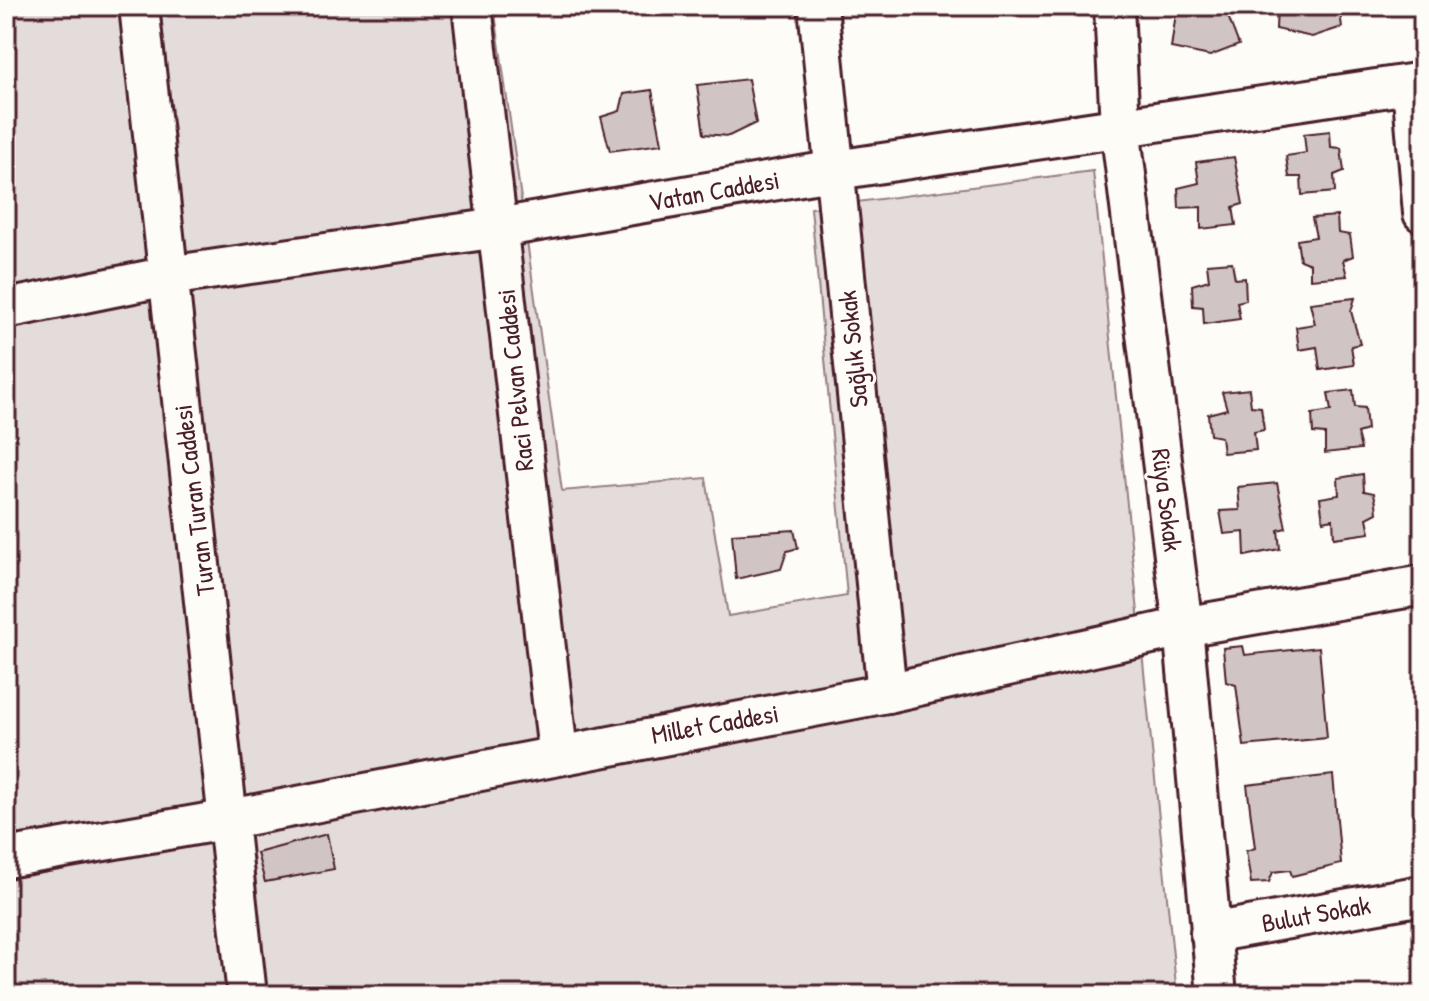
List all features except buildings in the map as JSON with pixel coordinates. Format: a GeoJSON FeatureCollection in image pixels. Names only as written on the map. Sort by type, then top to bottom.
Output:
{"type":"FeatureCollection","features":[{"type":"Feature","properties":{"kind":"street","name":"Turan Turan Caddesi"},"geometry":{"type":"LineString","coordinates":[[139,6],[247,995]]}},
{"type":"Feature","properties":{"kind":"street","name":"Raci Pelvan Caddesi"},"geometry":{"type":"LineString","coordinates":[[472,6],[558,753]]}},
{"type":"Feature","properties":{"kind":"street","name":"Sağlık Sokak"},"geometry":{"type":"LineString","coordinates":[[818,6],[887,693]]}},
{"type":"Feature","properties":{"kind":"street","name":"Rüya Sokak"},"geometry":{"type":"LineString","coordinates":[[1114,6],[1120,127],[1183,627],[1217,995]]}},
{"type":"Feature","properties":{"kind":"street","name":"Vatan Caddesi"},"geometry":{"type":"LineString","coordinates":[[6,309],[168,276],[498,228],[836,170],[1417,84]]}},
{"type":"Feature","properties":{"kind":"street"},"geometry":{"type":"LineString","coordinates":[[1417,84],[1423,213]]}},
{"type":"Feature","properties":{"kind":"street","name":"Millet Caddesi"},"geometry":{"type":"LineString","coordinates":[[6,858],[230,819],[558,753],[887,693],[1183,627],[1423,585]]}},
{"type":"Feature","properties":{"kind":"street","name":"Bulut Sokak"},"geometry":{"type":"LineString","coordinates":[[1210,933],[1423,895]]}},
{"type":"Feature","properties":{"kind":"shaded area"},"geometry":{"type":"Polygon","coordinates":[[[6,6],[494,6],[562,491],[706,478],[728,616],[847,596],[811,208],[1093,171],[1177,995],[6,995],[6,6]]]}}]}
